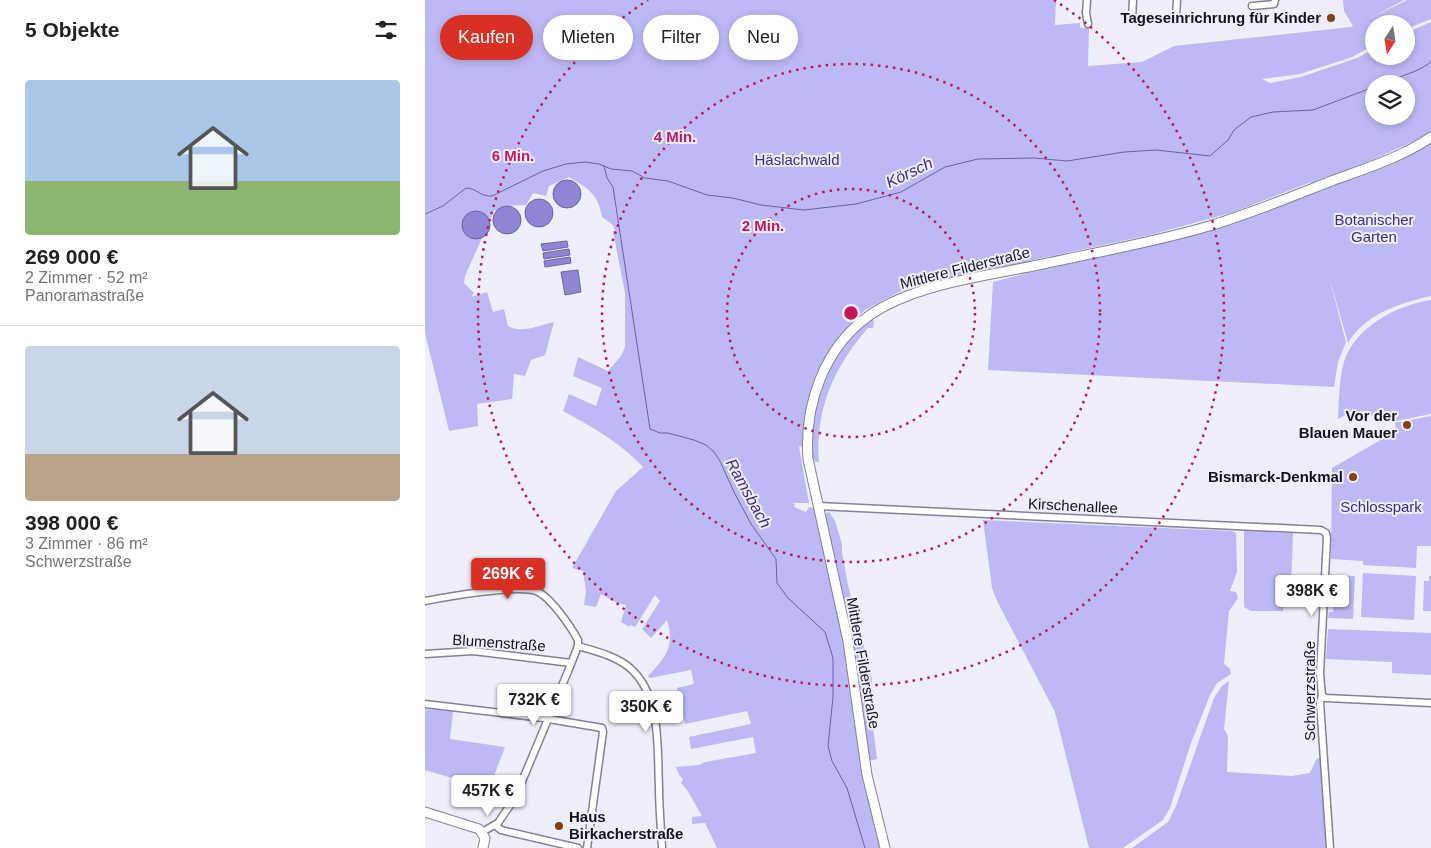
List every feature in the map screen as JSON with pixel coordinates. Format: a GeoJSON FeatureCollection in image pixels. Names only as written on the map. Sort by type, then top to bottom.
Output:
{"type":"FeatureCollection","features":[{"type":"Feature","properties":{"kind":"main road","name":"Mittlere Filderstraße"},"geometry":{"type":"LineString","coordinates":[[885,848],[867,775],[848,641],[808,459],[809,419],[815,390],[825,367],[843,341],[861,322],[882,307],[920,290],[1166,237],[1216,224],[1389,159],[1431,137]]}},
{"type":"Feature","properties":{"kind":"main road"},"geometry":{"type":"LineString","coordinates":[[425,812],[479,829],[485,840],[483,848]]}},
{"type":"Feature","properties":{"kind":"street"},"geometry":{"type":"LineString","coordinates":[[1087,0],[1086,13],[1089,24]]}},
{"type":"Feature","properties":{"kind":"street"},"geometry":{"type":"LineString","coordinates":[[1132,19],[1133,0]]}},
{"type":"Feature","properties":{"kind":"street"},"geometry":{"type":"LineString","coordinates":[[1176,16],[1177,0]]}},
{"type":"Feature","properties":{"kind":"street"},"geometry":{"type":"LineString","coordinates":[[1252,6],[1273,4],[1275,0]]}},
{"type":"Feature","properties":{"kind":"street","name":"Kirschenallee"},"geometry":{"type":"LineString","coordinates":[[818,506],[1296,528],[1321,530],[1326,533]]}},
{"type":"Feature","properties":{"kind":"street","name":"Schwerzstraße"},"geometry":{"type":"LineString","coordinates":[[1326,533],[1320,673],[1322,696],[1320,702],[1330,848]]}},
{"type":"Feature","properties":{"kind":"street"},"geometry":{"type":"LineString","coordinates":[[425,601],[510,589],[531,589],[547,598],[578,640],[578,646],[549,719],[515,798],[495,826],[482,832]]}},
{"type":"Feature","properties":{"kind":"street"},"geometry":{"type":"LineString","coordinates":[[578,646],[606,655],[625,664],[641,680],[649,697],[656,730],[661,848]]}},
{"type":"Feature","properties":{"kind":"street","name":"Blumenstraße"},"geometry":{"type":"LineString","coordinates":[[425,654],[479,651],[571,663]]}},
{"type":"Feature","properties":{"kind":"street"},"geometry":{"type":"LineString","coordinates":[[1322,696],[1326,698],[1431,703]]}},
{"type":"Feature","properties":{"kind":"street"},"geometry":{"type":"LineString","coordinates":[[425,704],[549,719],[599,727],[603,730],[587,848]]}},
{"type":"Feature","properties":{"kind":"street"},"geometry":{"type":"LineString","coordinates":[[495,826],[501,830],[578,848]]}},
{"type":"Feature","properties":{"kind":"green space","name":"Häslachwald"},"geometry":{"type":"Polygon","coordinates":[[[425,0],[1056,0],[1055,25],[1080,23],[1080,28],[1089,28],[1088,66],[1142,62],[1174,46],[1351,27],[1353,26],[1344,11],[1343,0],[1404,0],[1376,15],[1365,15],[1365,50],[1352,57],[1300,74],[1262,79],[1270,83],[1301,77],[1365,54],[1365,65],[1415,65],[1415,29],[1431,22],[1431,131],[1425,136],[1312,185],[1311,182],[1234,212],[1150,235],[940,280],[899,292],[865,310],[835,342],[817,373],[807,408],[802,446],[799,447],[809,503],[792,503],[795,504],[794,507],[806,512],[809,507],[814,508],[836,597],[854,707],[863,778],[883,848],[717,848],[705,823],[692,824],[692,817],[702,816],[681,783],[683,779],[676,767],[699,765],[705,762],[756,753],[753,737],[691,749],[689,737],[751,724],[747,711],[685,724],[677,688],[694,684],[691,670],[650,678],[648,676],[664,657],[670,637],[667,620],[651,638],[642,629],[660,601],[655,595],[635,627],[630,625],[629,627],[621,622],[626,605],[617,603],[601,594],[596,607],[584,605],[586,591],[583,571],[572,568],[616,491],[643,467],[595,429],[563,411],[569,394],[596,406],[602,388],[573,376],[578,357],[608,371],[621,356],[625,347],[625,293],[613,231],[615,231],[613,225],[602,217],[598,202],[591,192],[569,177],[549,186],[546,196],[533,193],[526,205],[503,206],[494,211],[465,276],[464,283],[474,293],[471,297],[487,292],[493,312],[504,309],[508,326],[525,329],[554,322],[545,355],[531,360],[525,376],[514,374],[512,399],[477,404],[478,426],[449,431],[425,333],[425,0]]]}},
{"type":"Feature","properties":{"kind":"green space","name":"Häslachwald"},"geometry":{"type":"Polygon","coordinates":[[[1407,0],[1431,0],[1431,19],[1415,25],[1415,15],[1377,15],[1407,0]]]}},
{"type":"Feature","properties":{"kind":"green space","name":"Botanischer Garten"},"geometry":{"type":"Polygon","coordinates":[[[1431,141],[1431,296],[1407,302],[1384,311],[1364,324],[1348,343],[1328,273],[1346,342],[1338,362],[1334,387],[988,370],[993,282],[1205,231],[1283,205],[1342,182],[1398,158],[1431,141]]]}},
{"type":"Feature","properties":{"kind":"green space"},"geometry":{"type":"Polygon","coordinates":[[[1431,300],[1431,414],[1396,421],[1385,421],[1384,416],[1347,414],[1338,419],[1342,369],[1350,349],[1357,338],[1367,328],[1391,313],[1431,300]]]}},
{"type":"Feature","properties":{"kind":"green space"},"geometry":{"type":"Polygon","coordinates":[[[870,319],[874,321],[873,328],[868,328],[845,358],[829,390],[820,424],[819,462],[815,462],[811,452],[810,437],[819,391],[828,371],[846,343],[870,319]]]}},
{"type":"Feature","properties":{"kind":"green space","name":"Schlosspark"},"geometry":{"type":"Polygon","coordinates":[[[1431,416],[1431,546],[1417,546],[1416,568],[1363,565],[1363,561],[1331,559],[1332,468],[1396,431],[1395,423],[1431,416]]]}},
{"type":"Feature","properties":{"kind":"green space"},"geometry":{"type":"Polygon","coordinates":[[[829,512],[835,521],[842,544],[848,585],[872,679],[873,727],[877,759],[869,761],[853,648],[824,514],[829,512]]]}},
{"type":"Feature","properties":{"kind":"green space"},"geometry":{"type":"Polygon","coordinates":[[[983,520],[1232,531],[1236,533],[1237,572],[1230,591],[1236,592],[1238,598],[1229,611],[1224,664],[1230,669],[1231,674],[1217,683],[1210,695],[1191,743],[1170,808],[1163,820],[1123,848],[1089,848],[1055,712],[992,588],[983,520]]]}},
{"type":"Feature","properties":{"kind":"green space"},"geometry":{"type":"Polygon","coordinates":[[[1244,531],[1293,533],[1291,586],[1285,586],[1283,611],[1251,611],[1244,607],[1244,531]]]}},
{"type":"Feature","properties":{"kind":"green space"},"geometry":{"type":"Polygon","coordinates":[[[1363,573],[1416,576],[1414,620],[1361,617],[1363,573]]]}},
{"type":"Feature","properties":{"kind":"green space"},"geometry":{"type":"Polygon","coordinates":[[[1330,575],[1355,576],[1353,619],[1328,618],[1329,612],[1333,612],[1334,581],[1330,580],[1330,575]]]}},
{"type":"Feature","properties":{"kind":"green space"},"geometry":{"type":"Polygon","coordinates":[[[1429,576],[1431,576],[1431,611],[1423,611],[1424,581],[1429,581],[1429,576]]]}},
{"type":"Feature","properties":{"kind":"green space"},"geometry":{"type":"Polygon","coordinates":[[[1328,629],[1431,633],[1431,675],[1392,673],[1392,662],[1326,659],[1328,629]]]}},
{"type":"Feature","properties":{"kind":"green space"},"geometry":{"type":"Polygon","coordinates":[[[1229,681],[1224,729],[1228,736],[1227,772],[1292,776],[1310,773],[1316,760],[1320,757],[1328,848],[1132,848],[1168,822],[1176,806],[1214,698],[1222,686],[1229,681]]]}},
{"type":"Feature","properties":{"kind":"green space"},"geometry":{"type":"Polygon","coordinates":[[[425,709],[453,711],[450,739],[505,747],[489,789],[425,770],[425,709]]]}},
{"type":"Feature","properties":{"kind":"shaded area"},"geometry":{"type":"Polygon","coordinates":[[[567,180],[577,184],[581,194],[577,204],[567,208],[557,204],[553,194],[557,184],[567,180]]]}},
{"type":"Feature","properties":{"kind":"shaded area"},"geometry":{"type":"Polygon","coordinates":[[[539,199],[549,203],[553,213],[549,223],[539,227],[529,223],[525,213],[529,203],[539,199]]]}},
{"type":"Feature","properties":{"kind":"shaded area"},"geometry":{"type":"Polygon","coordinates":[[[507,206],[517,210],[521,220],[517,230],[507,234],[497,230],[493,220],[497,210],[507,206]]]}},
{"type":"Feature","properties":{"kind":"shaded area"},"geometry":{"type":"Polygon","coordinates":[[[476,211],[486,215],[490,225],[486,235],[476,239],[466,235],[462,225],[466,215],[476,211]]]}},
{"type":"Feature","properties":{"kind":"shaded area"},"geometry":{"type":"Polygon","coordinates":[[[567,241],[568,247],[543,251],[541,244],[567,241]]]}},
{"type":"Feature","properties":{"kind":"shaded area"},"geometry":{"type":"Polygon","coordinates":[[[569,249],[570,255],[544,259],[543,253],[569,249]]]}},
{"type":"Feature","properties":{"kind":"shaded area"},"geometry":{"type":"Polygon","coordinates":[[[570,257],[571,263],[545,267],[544,261],[570,257]]]}},
{"type":"Feature","properties":{"kind":"shaded area"},"geometry":{"type":"Polygon","coordinates":[[[578,270],[581,292],[565,295],[561,272],[578,270]]]}},
{"type":"Feature","properties":{"kind":"waterway","name":"Körsch"},"geometry":{"type":"LineString","coordinates":[[1405,75],[1422,68],[1431,61]]}},
{"type":"Feature","properties":{"kind":"waterway","name":"Körsch"},"geometry":{"type":"LineString","coordinates":[[425,214],[443,206],[466,188],[492,196],[543,171],[566,164],[585,162],[599,164],[611,169],[632,171],[645,178],[668,181],[707,195],[733,198],[761,205],[804,210],[856,204],[901,192],[945,167],[978,159],[1034,158],[1067,161],[1124,152],[1156,150],[1210,156],[1228,140],[1234,130],[1251,117],[1273,112],[1313,110],[1365,90]]}},
{"type":"Feature","properties":{"kind":"waterway","name":"Ramsbach"},"geometry":{"type":"LineString","coordinates":[[604,166],[607,178],[613,187],[650,429],[694,440],[706,445],[714,452],[751,524],[776,559],[777,583],[788,598],[825,632],[833,658],[833,697],[828,746],[832,761],[847,788],[865,848]]}},
{"type":"Feature","properties":{"kind":"place","name":"Tageseinrichrung für Kinder"},"geometry":{"type":"Point","coordinates":[1331,18]}},
{"type":"Feature","properties":{"kind":"place","name":"Vor der Blauen Mauer"},"geometry":{"type":"Point","coordinates":[1407,425]}},
{"type":"Feature","properties":{"kind":"place","name":"Bismarck-Denkmal"},"geometry":{"type":"Point","coordinates":[1353,477]}},
{"type":"Feature","properties":{"kind":"place","name":"Haus Birkacherstraße"},"geometry":{"type":"Point","coordinates":[559,826]}}]}
